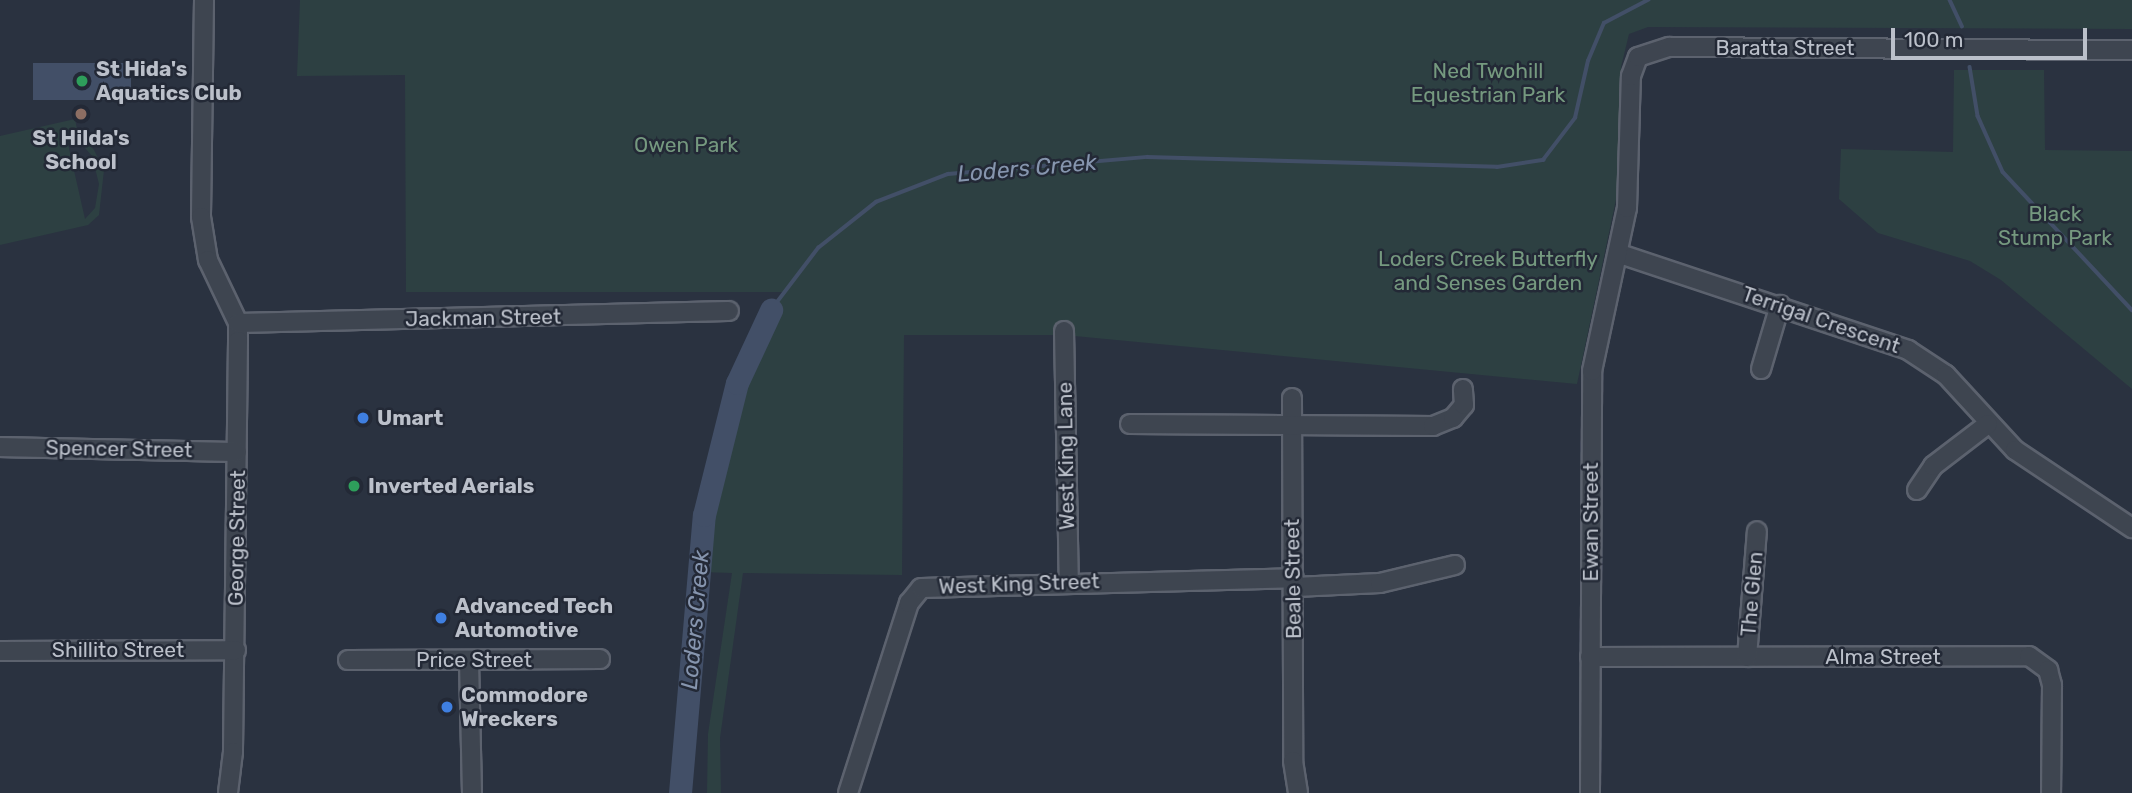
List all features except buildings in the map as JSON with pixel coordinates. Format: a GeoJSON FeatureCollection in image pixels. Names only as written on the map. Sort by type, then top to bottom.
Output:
{"type":"FeatureCollection","features":[{"type":"Feature","properties":{"kind":"street"},"geometry":{"type":"LineString","coordinates":[[204,0],[201,217],[208,260],[238,323]]}},
{"type":"Feature","properties":{"kind":"street","name":"Baratta Street"},"geometry":{"type":"LineString","coordinates":[[1620,254],[1627,208],[1631,76],[1638,57],[1649,51],[2132,50]]}},
{"type":"Feature","properties":{"kind":"street","name":"Terrigal Crescent"},"geometry":{"type":"LineString","coordinates":[[1620,254],[1780,305],[1908,350],[1946,375],[1988,424],[2038,468],[2132,528]]}},
{"type":"Feature","properties":{"kind":"street","name":"Ewan Street"},"geometry":{"type":"LineString","coordinates":[[1590,793],[1592,371],[1620,254]]}},
{"type":"Feature","properties":{"kind":"street"},"geometry":{"type":"LineString","coordinates":[[1761,369],[1780,305]]}},
{"type":"Feature","properties":{"kind":"street","name":"Jackman Street"},"geometry":{"type":"LineString","coordinates":[[238,323],[729,310]]}},
{"type":"Feature","properties":{"kind":"street","name":"George Street"},"geometry":{"type":"LineString","coordinates":[[228,793],[233,752],[236,650],[238,323]]}},
{"type":"Feature","properties":{"kind":"street","name":"West King Lane"},"geometry":{"type":"LineString","coordinates":[[1065,331],[1069,581]]}},
{"type":"Feature","properties":{"kind":"street"},"geometry":{"type":"LineString","coordinates":[[1130,424],[1433,426],[1453,418],[1464,405],[1463,389]]}},
{"type":"Feature","properties":{"kind":"street","name":"Beale Street"},"geometry":{"type":"LineString","coordinates":[[1289,793],[1293,761],[1295,582],[1292,398]]}},
{"type":"Feature","properties":{"kind":"street"},"geometry":{"type":"LineString","coordinates":[[1917,490],[1933,466],[1988,424]]}},
{"type":"Feature","properties":{"kind":"street","name":"Spencer Street"},"geometry":{"type":"LineString","coordinates":[[0,447],[237,452]]}},
{"type":"Feature","properties":{"kind":"street","name":"The Glen"},"geometry":{"type":"LineString","coordinates":[[1747,657],[1758,531]]}},
{"type":"Feature","properties":{"kind":"street","name":"West King Street"},"geometry":{"type":"LineString","coordinates":[[848,793],[909,603],[921,588],[1069,581],[1380,583],[1455,565]]}},
{"type":"Feature","properties":{"kind":"street","name":"Shillito Street"},"geometry":{"type":"LineString","coordinates":[[0,651],[236,650]]}},
{"type":"Feature","properties":{"kind":"street","name":"Alma Street"},"geometry":{"type":"LineString","coordinates":[[1590,657],[2029,656],[2048,670],[2052,685],[2051,793]]}},
{"type":"Feature","properties":{"kind":"street","name":"Price Street"},"geometry":{"type":"LineString","coordinates":[[348,660],[600,659]]}},
{"type":"Feature","properties":{"kind":"street"},"geometry":{"type":"LineString","coordinates":[[469,661],[472,793]]}},
{"type":"Feature","properties":{"kind":"street","name":"George Street"},"geometry":{"type":"LineString","coordinates":[[233,752],[239,793]]}},
{"type":"Feature","properties":{"kind":"street","name":"Beale Street"},"geometry":{"type":"LineString","coordinates":[[1293,761],[1298,793]]}},
{"type":"Feature","properties":{"kind":"green space"},"geometry":{"type":"Polygon","coordinates":[[[300,0],[2132,0],[2132,29],[1648,27],[1629,34],[1621,67],[1618,190],[1577,384],[1064,335],[904,335],[902,575],[743,573],[720,738],[721,793],[707,793],[708,734],[732,573],[701,572],[704,515],[737,383],[783,292],[406,292],[405,75],[297,76],[300,0]]]}},
{"type":"Feature","properties":{"kind":"green space","name":"Black Stump Park"},"geometry":{"type":"Polygon","coordinates":[[[1954,70],[2044,70],[2045,150],[2132,151],[2132,389],[2001,280],[1970,261],[1878,233],[1839,199],[1841,149],[1953,152],[1954,70]]]}},
{"type":"Feature","properties":{"kind":"green space"},"geometry":{"type":"Polygon","coordinates":[[[75,119],[78,134],[94,150],[104,170],[99,215],[88,225],[0,245],[0,136],[75,119]],[[79,141],[68,144],[85,219],[95,208],[99,184],[92,156],[79,141]]]}},
{"type":"Feature","properties":{"kind":"water","name":"St Hida's Aquatics Club"},"geometry":{"type":"Polygon","coordinates":[[[33,63],[131,63],[131,100],[33,100],[33,63]]]}},
{"type":"Feature","properties":{"kind":"waterway","name":"Loders Creek"},"geometry":{"type":"LineString","coordinates":[[771,310],[818,248],[876,202],[948,174],[1147,157],[1497,167],[1543,160],[1575,118],[1588,61],[1604,23],[1648,0]]}},
{"type":"Feature","properties":{"kind":"waterway","name":"Loders Creek"},"geometry":{"type":"LineString","coordinates":[[1950,0],[1962,26]]}},
{"type":"Feature","properties":{"kind":"waterway","name":"Loders Creek"},"geometry":{"type":"LineString","coordinates":[[1970,67],[1978,116],[2003,172],[2132,310]]}},
{"type":"Feature","properties":{"kind":"waterway","name":"Loders Creek"},"geometry":{"type":"LineString","coordinates":[[680,793],[704,515],[737,383],[771,310]]}},
{"type":"Feature","properties":{"kind":"place","name":"St Hida's Aquatics Club"},"geometry":{"type":"Point","coordinates":[82,81]}},
{"type":"Feature","properties":{"kind":"place","name":"St Hilda's School"},"geometry":{"type":"Point","coordinates":[81,114]}},
{"type":"Feature","properties":{"kind":"place","name":"Umart"},"geometry":{"type":"Point","coordinates":[363,418]}},
{"type":"Feature","properties":{"kind":"place","name":"Inverted Aerials"},"geometry":{"type":"Point","coordinates":[354,486]}},
{"type":"Feature","properties":{"kind":"place","name":"Advanced Tech Automotive"},"geometry":{"type":"Point","coordinates":[441,618]}},
{"type":"Feature","properties":{"kind":"place","name":"Commodore Wreckers"},"geometry":{"type":"Point","coordinates":[447,707]}},
{"type":"Feature","properties":{"kind":"park label","name":"Ned Twohill Equestrian Park"},"geometry":{"type":"Point","coordinates":[1488,83]}},
{"type":"Feature","properties":{"kind":"park label","name":"Owen Park"},"geometry":{"type":"Point","coordinates":[686,145]}},
{"type":"Feature","properties":{"kind":"park label","name":"Loders Creek Butterfly and Senses Garden"},"geometry":{"type":"Point","coordinates":[1488,271]}}]}
